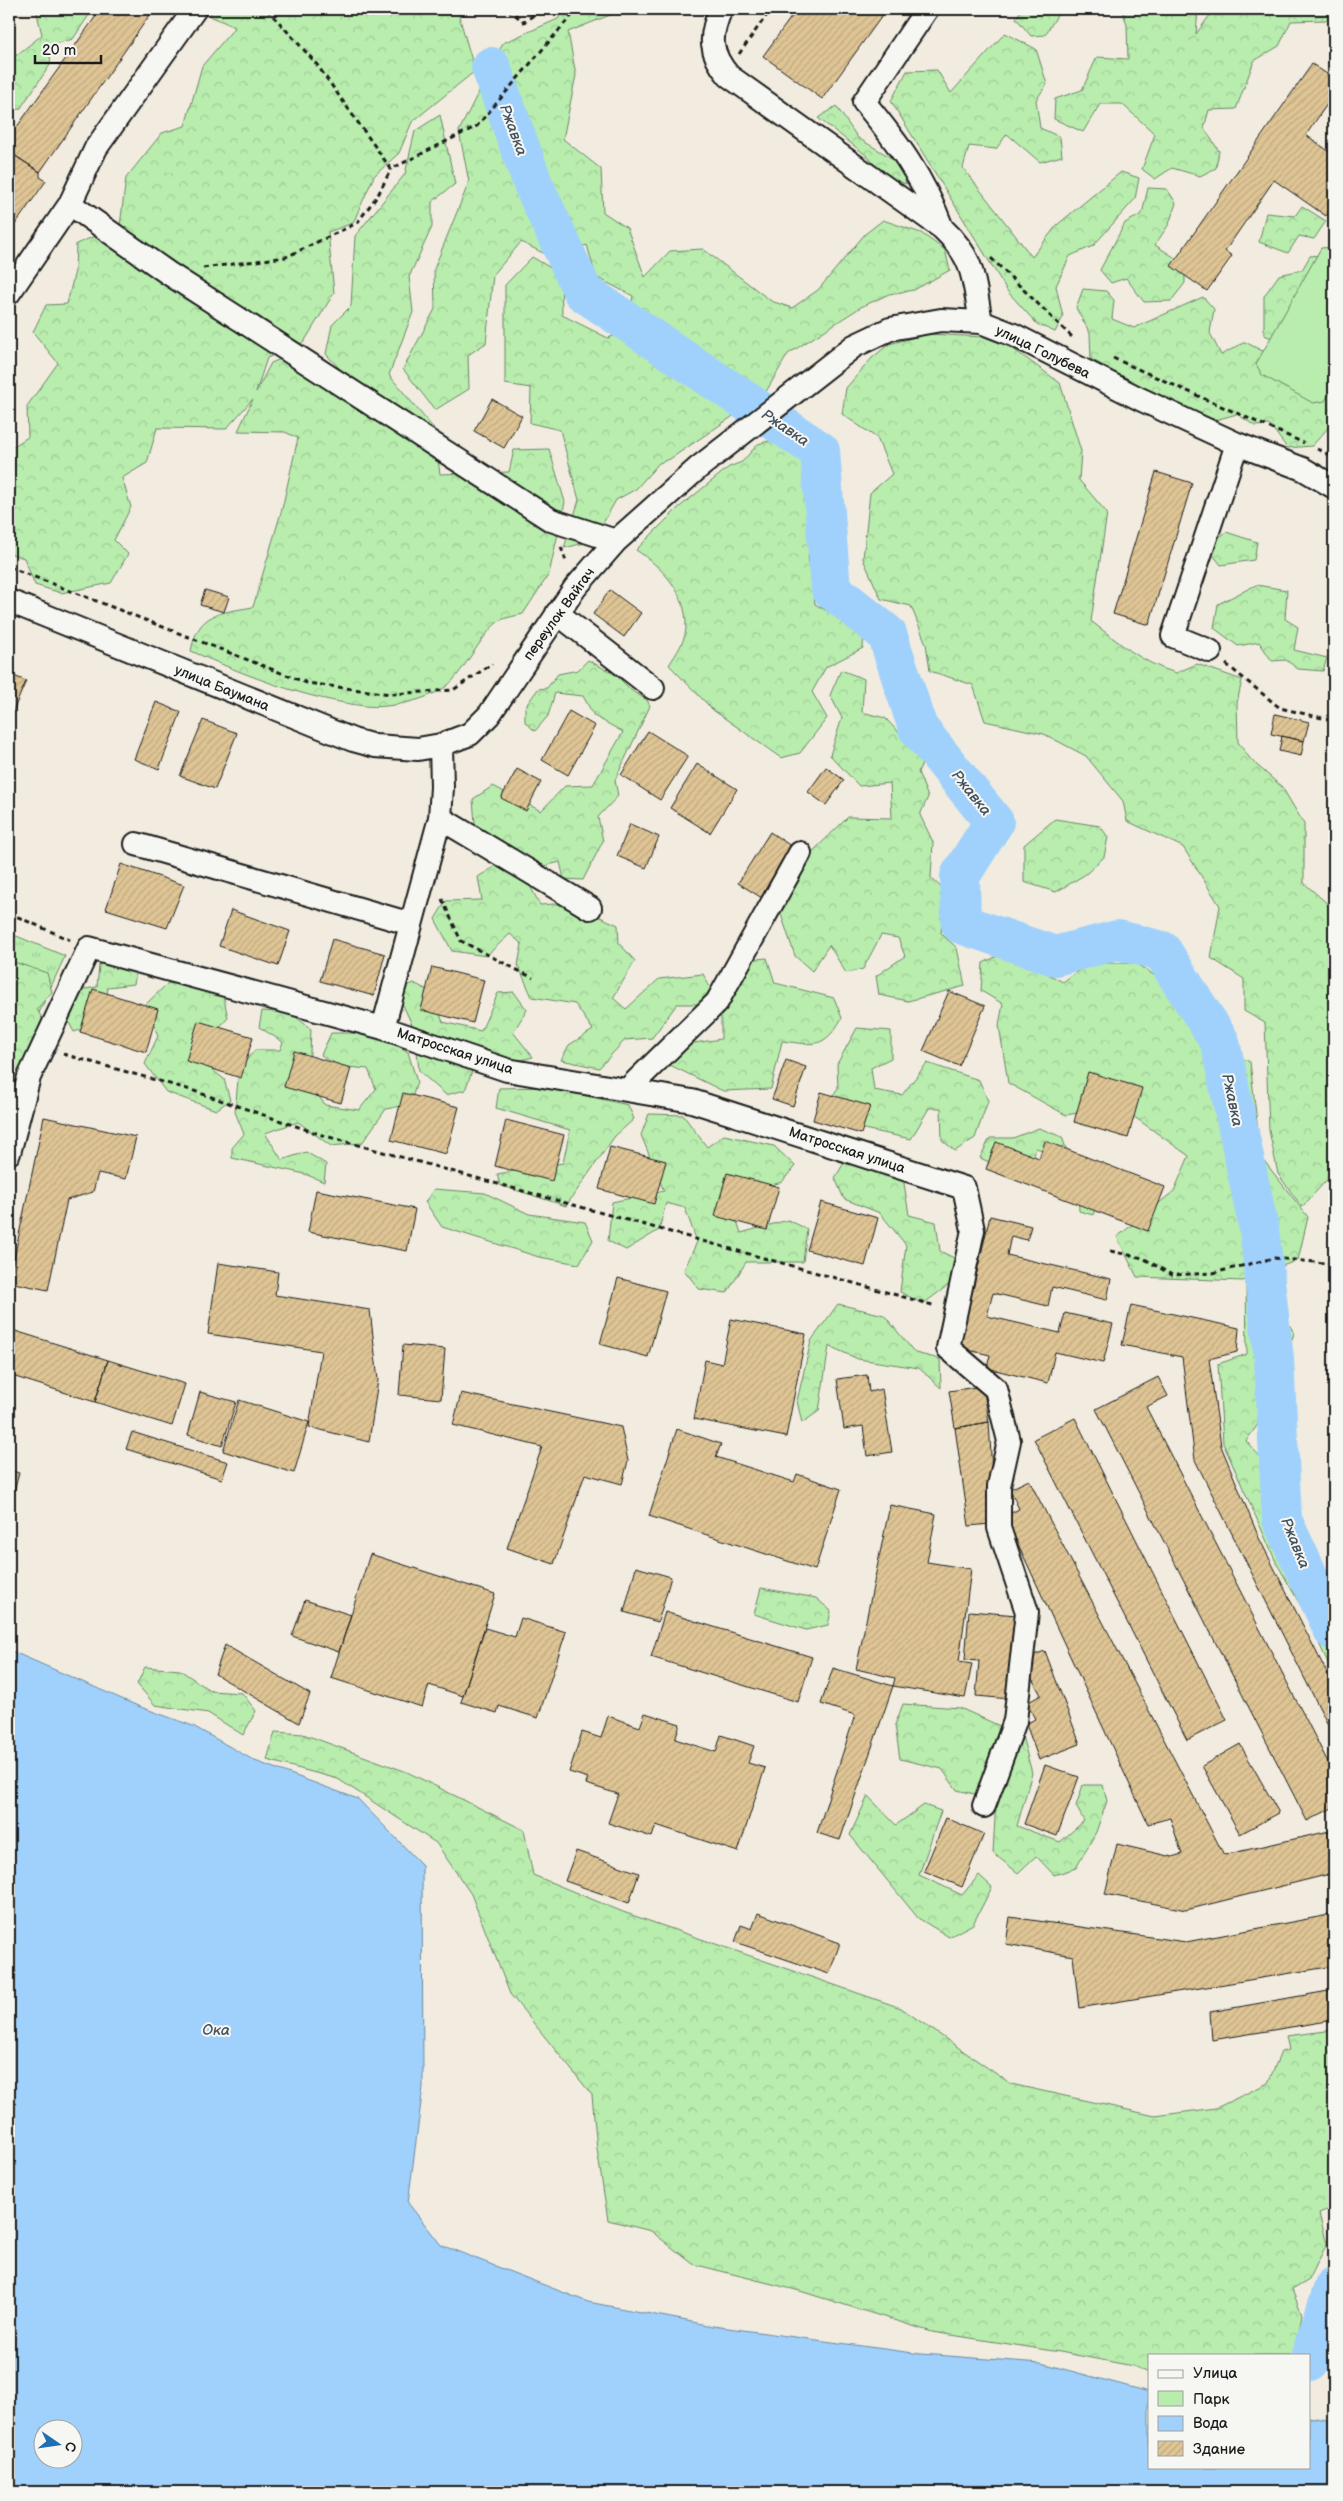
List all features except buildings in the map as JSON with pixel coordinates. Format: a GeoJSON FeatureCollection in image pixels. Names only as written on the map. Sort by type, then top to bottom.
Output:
{"type":"FeatureCollection","features":[{"type":"Feature","properties":{"kind":"street"},"geometry":{"type":"LineString","coordinates":[[9,293],[70,204],[96,148],[194,9]]}},
{"type":"Feature","properties":{"kind":"street","name":"улица Голубева"},"geometry":{"type":"LineString","coordinates":[[721,9],[714,25],[712,45],[717,62],[728,76],[942,228],[957,242],[971,264],[981,322],[1014,335],[1140,400],[1237,444],[1304,469],[1334,487]]}},
{"type":"Feature","properties":{"kind":"street"},"geometry":{"type":"LineString","coordinates":[[927,9],[864,102],[900,145],[931,198],[942,228]]}},
{"type":"Feature","properties":{"kind":"street"},"geometry":{"type":"LineString","coordinates":[[70,204],[168,273],[552,520],[616,542]]}},
{"type":"Feature","properties":{"kind":"street","name":"переулок Вайгач"},"geometry":{"type":"LineString","coordinates":[[441,745],[470,734],[489,715],[575,588],[616,542],[698,468],[854,346],[890,329],[941,320],[981,322]]}},
{"type":"Feature","properties":{"kind":"street"},"geometry":{"type":"LineString","coordinates":[[1210,651],[1173,636],[1237,444]]}},
{"type":"Feature","properties":{"kind":"street","name":"улица Баумана"},"geometry":{"type":"LineString","coordinates":[[9,600],[353,740],[397,749],[418,749],[441,745]]}},
{"type":"Feature","properties":{"kind":"street"},"geometry":{"type":"LineString","coordinates":[[557,613],[653,688]]}},
{"type":"Feature","properties":{"kind":"street"},"geometry":{"type":"LineString","coordinates":[[383,1028],[440,818],[442,787],[441,745]]}},
{"type":"Feature","properties":{"kind":"street"},"geometry":{"type":"LineString","coordinates":[[440,818],[590,908]]}},
{"type":"Feature","properties":{"kind":"street"},"geometry":{"type":"LineString","coordinates":[[136,844],[411,924]]}},
{"type":"Feature","properties":{"kind":"street"},"geometry":{"type":"LineString","coordinates":[[626,1090],[717,1002],[800,853]]}},
{"type":"Feature","properties":{"kind":"street"},"geometry":{"type":"LineString","coordinates":[[9,1153],[29,1077],[88,948]]}},
{"type":"Feature","properties":{"kind":"street","name":"Матросская улица"},"geometry":{"type":"LineString","coordinates":[[88,948],[383,1028],[508,1070],[692,1101],[964,1188],[973,1230],[956,1312]]}},
{"type":"Feature","properties":{"kind":"street"},"geometry":{"type":"LineString","coordinates":[[956,1312],[948,1348],[996,1389],[1009,1441],[999,1486],[999,1528],[1027,1612],[1014,1720],[984,1806]]}},
{"type":"Feature","properties":{"kind":"path"},"geometry":{"type":"LineString","coordinates":[[267,9],[315,62],[391,169]]}},
{"type":"Feature","properties":{"kind":"path"},"geometry":{"type":"LineString","coordinates":[[508,9],[524,22],[542,9]]}},
{"type":"Feature","properties":{"kind":"path"},"geometry":{"type":"LineString","coordinates":[[168,273],[286,257],[357,223],[378,195],[391,169],[477,126],[577,9]]}},
{"type":"Feature","properties":{"kind":"path"},"geometry":{"type":"LineString","coordinates":[[736,59],[770,9]]}},
{"type":"Feature","properties":{"kind":"path"},"geometry":{"type":"LineString","coordinates":[[986,253],[1076,342]]}},
{"type":"Feature","properties":{"kind":"path"},"geometry":{"type":"LineString","coordinates":[[9,314],[12,325],[9,336]]}},
{"type":"Feature","properties":{"kind":"path"},"geometry":{"type":"LineString","coordinates":[[1112,357],[1334,457]]}},
{"type":"Feature","properties":{"kind":"path"},"geometry":{"type":"LineString","coordinates":[[552,520],[575,588]]}},
{"type":"Feature","properties":{"kind":"path"},"geometry":{"type":"LineString","coordinates":[[9,561],[10,568],[307,683],[391,694],[454,690],[492,664]]}},
{"type":"Feature","properties":{"kind":"path"},"geometry":{"type":"LineString","coordinates":[[1210,651],[1280,708],[1331,720],[1334,708]]}},
{"type":"Feature","properties":{"kind":"path"},"geometry":{"type":"LineString","coordinates":[[427,867],[461,941],[533,978]]}},
{"type":"Feature","properties":{"kind":"path"},"geometry":{"type":"LineString","coordinates":[[9,913],[88,948]]}},
{"type":"Feature","properties":{"kind":"path"},"geometry":{"type":"LineString","coordinates":[[42,1048],[191,1090],[322,1135],[956,1312]]}},
{"type":"Feature","properties":{"kind":"path"},"geometry":{"type":"LineString","coordinates":[[1110,1251],[1143,1258],[1172,1275],[1213,1273],[1274,1258],[1334,1264]]}},
{"type":"Feature","properties":{"kind":"green space"},"geometry":{"type":"Polygon","coordinates":[[[36,9],[93,9],[73,39],[51,45],[50,65],[20,109],[9,110],[9,61],[42,35],[36,9]]]}},
{"type":"Feature","properties":{"kind":"green space"},"geometry":{"type":"Polygon","coordinates":[[[212,9],[457,9],[475,71],[412,122],[399,153],[374,176],[353,223],[328,232],[334,293],[304,342],[267,358],[256,392],[271,363],[288,356],[331,394],[353,383],[326,354],[332,325],[351,306],[355,236],[405,174],[415,131],[440,115],[455,184],[432,202],[432,227],[409,277],[413,312],[389,375],[434,429],[440,474],[509,472],[514,450],[549,449],[565,502],[549,574],[523,614],[503,619],[495,624],[448,685],[420,699],[397,705],[375,707],[343,703],[276,685],[191,651],[194,638],[199,629],[212,617],[221,613],[253,607],[282,509],[298,438],[285,432],[238,431],[253,399],[226,429],[157,428],[147,463],[122,478],[131,507],[114,540],[128,554],[111,583],[61,593],[35,585],[24,558],[9,553],[9,449],[28,437],[27,406],[58,363],[33,332],[46,305],[67,304],[75,271],[76,244],[120,226],[126,178],[162,133],[185,126],[202,66],[235,27],[210,16],[212,9]]]}},
{"type":"Feature","properties":{"kind":"green space"},"geometry":{"type":"Polygon","coordinates":[[[565,9],[625,9],[568,32],[576,75],[563,139],[601,169],[603,212],[627,228],[645,277],[670,251],[703,249],[771,301],[792,308],[818,290],[865,234],[883,220],[921,233],[945,250],[950,270],[914,290],[889,294],[861,307],[788,354],[764,395],[670,459],[659,463],[636,489],[616,500],[593,541],[564,548],[579,500],[560,430],[530,423],[531,388],[505,384],[505,285],[532,257],[561,274],[562,315],[608,338],[626,331],[633,296],[596,277],[587,245],[551,257],[521,242],[493,275],[486,343],[468,355],[469,389],[435,410],[403,369],[435,309],[434,269],[469,182],[459,131],[503,43],[558,19],[565,9]]]}},
{"type":"Feature","properties":{"kind":"green space"},"geometry":{"type":"Polygon","coordinates":[[[1022,9],[1061,9],[1045,35],[1031,36],[1016,18],[1022,9]]]}},
{"type":"Feature","properties":{"kind":"green space"},"geometry":{"type":"Polygon","coordinates":[[[1122,9],[1198,9],[1196,34],[1210,15],[1210,9],[1334,9],[1334,13],[1326,20],[1291,21],[1279,46],[1254,61],[1236,109],[1209,110],[1204,128],[1219,151],[1216,168],[1200,176],[1172,168],[1155,179],[1142,169],[1155,134],[1122,104],[1100,104],[1083,132],[1054,119],[1055,99],[1082,90],[1097,57],[1128,59],[1127,25],[1122,9]]]}},
{"type":"Feature","properties":{"kind":"green space"},"geometry":{"type":"Polygon","coordinates":[[[1005,33],[1036,49],[1047,84],[1036,100],[1040,128],[1060,137],[1062,156],[1040,162],[1007,134],[996,149],[969,146],[963,168],[1032,257],[1057,225],[1121,172],[1139,178],[1135,199],[1093,246],[1070,256],[1056,286],[1063,317],[1055,332],[1037,324],[1008,292],[891,101],[907,71],[937,70],[951,93],[1005,33]]]}},
{"type":"Feature","properties":{"kind":"green space"},"geometry":{"type":"Polygon","coordinates":[[[836,106],[858,138],[902,164],[906,184],[885,176],[866,155],[818,118],[836,106]]]}},
{"type":"Feature","properties":{"kind":"green space"},"geometry":{"type":"Polygon","coordinates":[[[1148,188],[1167,189],[1176,203],[1169,224],[1155,245],[1185,264],[1185,283],[1171,301],[1144,302],[1126,278],[1111,283],[1100,270],[1125,223],[1142,214],[1148,188]]]}},
{"type":"Feature","properties":{"kind":"green space"},"geometry":{"type":"Polygon","coordinates":[[[1302,206],[1326,221],[1314,239],[1299,236],[1288,253],[1259,242],[1266,213],[1295,216],[1302,206]]]}},
{"type":"Feature","properties":{"kind":"green space"},"geometry":{"type":"Polygon","coordinates":[[[1334,247],[1334,385],[1325,401],[1313,403],[1262,375],[1256,364],[1321,248],[1334,247]]]}},
{"type":"Feature","properties":{"kind":"green space"},"geometry":{"type":"Polygon","coordinates":[[[1332,254],[1289,344],[1264,335],[1264,296],[1279,275],[1302,270],[1310,256],[1332,254]]]}},
{"type":"Feature","properties":{"kind":"green space"},"geometry":{"type":"Polygon","coordinates":[[[1083,289],[1106,291],[1114,300],[1112,319],[1134,328],[1203,297],[1214,309],[1210,333],[1221,355],[1245,342],[1334,388],[1334,421],[1312,446],[1287,448],[1270,425],[1255,426],[1237,414],[1219,419],[1179,419],[1134,383],[1091,359],[1090,333],[1076,308],[1083,289]]]}},
{"type":"Feature","properties":{"kind":"green space"},"geometry":{"type":"Polygon","coordinates":[[[928,334],[984,337],[1012,348],[1060,383],[1081,451],[1079,480],[1107,513],[1091,621],[1141,658],[1164,669],[1176,673],[1197,664],[1242,680],[1237,703],[1238,742],[1251,760],[1282,787],[1304,824],[1304,883],[1330,906],[1331,937],[1334,941],[1334,1172],[1302,1207],[1278,1174],[1269,1130],[1265,1023],[1244,1011],[1244,979],[1211,958],[1220,906],[1183,847],[1127,821],[1123,801],[1086,756],[1044,734],[985,721],[973,685],[930,671],[926,644],[911,606],[881,599],[863,559],[870,493],[892,474],[877,438],[842,414],[846,388],[872,358],[889,344],[928,334]]]}},
{"type":"Feature","properties":{"kind":"green space"},"geometry":{"type":"Polygon","coordinates":[[[800,432],[818,443],[808,472],[830,479],[841,493],[834,523],[818,533],[808,555],[815,604],[864,632],[863,648],[826,667],[812,692],[827,718],[800,753],[781,758],[713,710],[669,665],[680,647],[686,632],[682,603],[664,573],[636,550],[677,509],[729,467],[742,462],[758,444],[800,432]]]}},
{"type":"Feature","properties":{"kind":"green space"},"geometry":{"type":"Polygon","coordinates":[[[1226,532],[1257,542],[1254,560],[1221,565],[1206,546],[1226,532]]]}},
{"type":"Feature","properties":{"kind":"green space"},"geometry":{"type":"Polygon","coordinates":[[[1256,585],[1287,590],[1285,619],[1298,627],[1294,650],[1327,658],[1323,671],[1298,669],[1286,660],[1272,661],[1259,642],[1238,646],[1214,628],[1218,604],[1256,585]]]}},
{"type":"Feature","properties":{"kind":"green space"},"geometry":{"type":"Polygon","coordinates":[[[588,660],[616,675],[632,691],[647,700],[650,706],[615,780],[618,796],[598,817],[603,841],[583,880],[564,879],[560,862],[537,868],[475,824],[473,799],[493,786],[541,811],[565,786],[593,785],[623,732],[594,716],[583,696],[555,693],[548,716],[535,731],[525,722],[525,707],[538,689],[547,688],[558,674],[578,670],[588,660]]]}},
{"type":"Feature","properties":{"kind":"green space"},"geometry":{"type":"Polygon","coordinates":[[[841,670],[864,679],[862,712],[885,718],[924,759],[918,772],[928,797],[920,815],[933,842],[931,878],[944,890],[941,933],[957,948],[965,986],[908,1001],[879,995],[876,976],[905,956],[898,938],[881,935],[863,969],[846,973],[829,945],[812,971],[795,956],[780,911],[797,867],[848,817],[892,818],[890,783],[859,786],[830,755],[842,718],[830,695],[841,670]]]}},
{"type":"Feature","properties":{"kind":"green space"},"geometry":{"type":"Polygon","coordinates":[[[1055,819],[1100,826],[1108,837],[1104,857],[1086,874],[1056,892],[1024,882],[1024,845],[1055,819]]]}},
{"type":"Feature","properties":{"kind":"green space"},"geometry":{"type":"Polygon","coordinates":[[[500,863],[526,878],[540,905],[569,903],[618,925],[619,943],[635,961],[613,998],[626,1009],[659,979],[703,974],[712,991],[699,1004],[677,1004],[652,1038],[625,1040],[599,1068],[561,1060],[569,1045],[593,1030],[575,1004],[532,997],[518,965],[522,944],[510,934],[486,956],[452,951],[435,919],[446,901],[482,900],[478,877],[500,863]]]}},
{"type":"Feature","properties":{"kind":"green space"},"geometry":{"type":"Polygon","coordinates":[[[9,933],[65,956],[13,1070],[9,1085],[9,933]]]}},
{"type":"Feature","properties":{"kind":"green space"},"geometry":{"type":"Polygon","coordinates":[[[1006,952],[1063,982],[1088,963],[1135,963],[1173,987],[1180,1005],[1215,1018],[1230,1052],[1250,1062],[1261,1157],[1308,1217],[1298,1260],[1243,1281],[1137,1277],[1117,1237],[1174,1191],[1189,1156],[1119,1106],[1066,1115],[1008,1083],[999,1025],[1003,1004],[981,991],[983,963],[1006,952]]]}},
{"type":"Feature","properties":{"kind":"green space"},"geometry":{"type":"Polygon","coordinates":[[[111,957],[137,967],[134,984],[108,987],[104,1022],[74,1032],[66,1017],[74,991],[97,987],[99,965],[111,957]]]}},
{"type":"Feature","properties":{"kind":"green space"},"geometry":{"type":"Polygon","coordinates":[[[767,958],[775,983],[834,998],[842,1018],[830,1035],[818,1043],[811,1044],[782,1041],[771,1089],[723,1091],[670,1065],[674,1046],[721,1039],[721,1016],[747,960],[767,958]]]}},
{"type":"Feature","properties":{"kind":"green space"},"geometry":{"type":"Polygon","coordinates":[[[11,961],[47,973],[52,992],[37,1009],[47,1028],[9,1139],[9,963],[11,961]]]}},
{"type":"Feature","properties":{"kind":"green space"},"geometry":{"type":"Polygon","coordinates":[[[168,983],[223,995],[228,1018],[193,1055],[224,1079],[230,1100],[216,1110],[166,1092],[145,1064],[158,1036],[146,1004],[168,983]]]}},
{"type":"Feature","properties":{"kind":"green space"},"geometry":{"type":"Polygon","coordinates":[[[414,983],[431,992],[443,1022],[481,1031],[498,993],[514,992],[527,1010],[513,1032],[533,1057],[510,1063],[481,1047],[465,1090],[446,1095],[419,1071],[415,1031],[396,990],[414,983]]]}},
{"type":"Feature","properties":{"kind":"green space"},"geometry":{"type":"Polygon","coordinates":[[[262,1011],[291,1013],[311,1029],[310,1053],[305,1077],[325,1105],[359,1110],[376,1089],[368,1069],[337,1066],[321,1055],[331,1033],[378,1033],[408,1052],[417,1082],[410,1104],[386,1109],[362,1143],[331,1146],[298,1122],[265,1133],[282,1160],[306,1152],[326,1164],[324,1182],[305,1174],[232,1158],[232,1148],[244,1134],[235,1112],[239,1069],[255,1050],[280,1050],[283,1042],[259,1027],[262,1011]]]}},
{"type":"Feature","properties":{"kind":"green space"},"geometry":{"type":"Polygon","coordinates":[[[857,1028],[891,1031],[891,1058],[871,1068],[874,1090],[902,1095],[927,1063],[979,1080],[988,1101],[975,1138],[955,1151],[942,1140],[941,1108],[929,1108],[911,1139],[840,1124],[825,1106],[838,1088],[837,1064],[857,1028]]]}},
{"type":"Feature","properties":{"kind":"green space"},"geometry":{"type":"Polygon","coordinates":[[[546,1087],[628,1105],[634,1119],[615,1136],[566,1206],[500,1185],[497,1174],[563,1163],[570,1130],[496,1108],[499,1088],[546,1087]]]}},
{"type":"Feature","properties":{"kind":"green space"},"geometry":{"type":"Polygon","coordinates":[[[649,1114],[683,1115],[707,1147],[724,1135],[774,1146],[795,1166],[782,1182],[729,1197],[741,1233],[788,1220],[807,1229],[803,1262],[746,1262],[727,1293],[699,1289],[684,1270],[697,1242],[685,1208],[666,1203],[659,1230],[626,1250],[608,1241],[612,1202],[664,1191],[641,1135],[649,1114]]]}},
{"type":"Feature","properties":{"kind":"green space"},"geometry":{"type":"Polygon","coordinates":[[[1039,1128],[1062,1137],[1069,1157],[1102,1188],[1093,1215],[1079,1211],[1078,1184],[1052,1153],[1036,1148],[1030,1171],[996,1165],[980,1158],[990,1138],[1013,1138],[1039,1128]]]}},
{"type":"Feature","properties":{"kind":"green space"},"geometry":{"type":"Polygon","coordinates":[[[845,1161],[903,1177],[909,1215],[936,1222],[940,1251],[956,1259],[955,1280],[923,1304],[900,1292],[906,1245],[880,1213],[844,1199],[835,1178],[845,1161]]]}},
{"type":"Feature","properties":{"kind":"green space"},"geometry":{"type":"Polygon","coordinates":[[[434,1189],[485,1193],[529,1214],[585,1222],[593,1240],[579,1264],[539,1257],[442,1227],[425,1202],[434,1189]]]}},
{"type":"Feature","properties":{"kind":"green space"},"geometry":{"type":"Polygon","coordinates":[[[1273,1274],[1282,1286],[1278,1318],[1288,1322],[1294,1333],[1283,1368],[1267,1375],[1266,1413],[1246,1441],[1263,1460],[1264,1494],[1300,1511],[1298,1535],[1334,1597],[1334,1676],[1306,1615],[1276,1562],[1223,1443],[1218,1364],[1247,1354],[1246,1283],[1273,1274]]]}},
{"type":"Feature","properties":{"kind":"green space"},"geometry":{"type":"Polygon","coordinates":[[[838,1304],[884,1315],[915,1353],[940,1359],[941,1388],[919,1368],[858,1359],[829,1346],[819,1411],[802,1423],[797,1401],[811,1341],[838,1304]]]}},
{"type":"Feature","properties":{"kind":"green space"},"geometry":{"type":"Polygon","coordinates":[[[761,1588],[816,1598],[831,1611],[828,1625],[806,1630],[754,1614],[761,1588]]]}},
{"type":"Feature","properties":{"kind":"green space"},"geometry":{"type":"Polygon","coordinates":[[[145,1667],[180,1670],[211,1691],[242,1693],[256,1711],[243,1735],[208,1713],[155,1705],[137,1684],[145,1667]]]}},
{"type":"Feature","properties":{"kind":"green space"},"geometry":{"type":"Polygon","coordinates":[[[903,1704],[960,1708],[1022,1736],[1032,1773],[1017,1826],[1060,1842],[1084,1821],[1076,1806],[1083,1785],[1103,1785],[1107,1801],[1096,1832],[1076,1868],[1054,1875],[1036,1856],[1018,1873],[993,1853],[996,1799],[957,1790],[942,1769],[900,1759],[895,1725],[903,1704]]]}},
{"type":"Feature","properties":{"kind":"green space"},"geometry":{"type":"Polygon","coordinates":[[[275,1732],[303,1734],[407,1772],[524,1830],[533,1875],[623,1912],[901,2008],[1011,2084],[1155,2116],[1216,2108],[1268,2083],[1281,2052],[1289,2050],[1286,2036],[1334,2030],[1334,2208],[1319,2214],[1327,2243],[1309,2280],[1292,2290],[1302,2314],[1295,2354],[1148,2354],[1148,2373],[1133,2366],[1060,2352],[932,2332],[800,2291],[693,2264],[651,2231],[608,2220],[597,2149],[592,2095],[510,1994],[471,1894],[436,1843],[338,1779],[267,1760],[275,1732]]]}},
{"type":"Feature","properties":{"kind":"green space"},"geometry":{"type":"Polygon","coordinates":[[[868,1796],[896,1825],[924,1805],[941,1811],[919,1875],[962,1895],[979,1875],[992,1887],[973,1924],[949,1937],[918,1918],[850,1835],[868,1796]]]}},
{"type":"Feature","properties":{"kind":"water","name":"Ока"},"geometry":{"type":"Polygon","coordinates":[[[9,1650],[138,1706],[193,1726],[255,1761],[358,1799],[422,1865],[423,2087],[408,2203],[441,2245],[588,2302],[713,2326],[921,2354],[1041,2363],[1148,2392],[1148,2468],[1310,2468],[1310,2417],[1334,2421],[1334,2492],[9,2492],[9,1650]]]}},
{"type":"Feature","properties":{"kind":"waterway","name":"Ржавка"},"geometry":{"type":"LineString","coordinates":[[491,67],[533,184],[583,292],[820,451],[831,589],[887,634],[918,728],[994,822],[960,876],[961,924],[1055,956],[1118,940],[1162,951],[1220,1042],[1259,1229],[1274,1359],[1282,1520],[1334,1631]]}},
{"type":"Feature","properties":{"kind":"waterway","name":"Ржавка"},"geometry":{"type":"LineString","coordinates":[[1310,2358],[1334,2287]]}}]}
